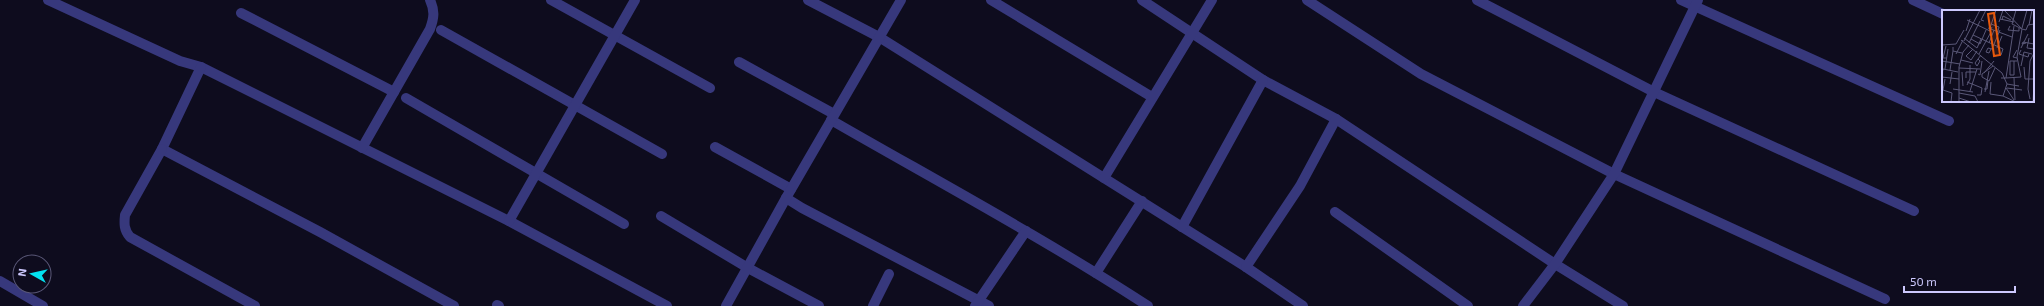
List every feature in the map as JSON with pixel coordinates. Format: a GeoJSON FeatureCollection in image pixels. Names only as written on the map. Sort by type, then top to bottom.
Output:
{"type":"FeatureCollection","features":[{"type":"Feature","properties":{"kind":"street"},"geometry":{"type":"LineString","coordinates":[[48,0],[180,61],[201,67],[509,221],[666,306]]}},
{"type":"Feature","properties":{"kind":"street"},"geometry":{"type":"LineString","coordinates":[[362,148],[433,20],[434,10],[430,0]]}},
{"type":"Feature","properties":{"kind":"street"},"geometry":{"type":"LineString","coordinates":[[551,0],[710,88]]}},
{"type":"Feature","properties":{"kind":"street"},"geometry":{"type":"LineString","coordinates":[[509,221],[574,104],[635,0]]}},
{"type":"Feature","properties":{"kind":"street"},"geometry":{"type":"LineString","coordinates":[[808,0],[879,37],[1246,267],[1303,306]]}},
{"type":"Feature","properties":{"kind":"street"},"geometry":{"type":"LineString","coordinates":[[726,306],[788,194],[901,0]]}},
{"type":"Feature","properties":{"kind":"street"},"geometry":{"type":"LineString","coordinates":[[991,0],[1152,97]]}},
{"type":"Feature","properties":{"kind":"street"},"geometry":{"type":"LineString","coordinates":[[1142,0],[1263,80],[1336,119],[1555,264],[1623,306]]}},
{"type":"Feature","properties":{"kind":"street"},"geometry":{"type":"LineString","coordinates":[[1104,178],[1152,97],[1193,34],[1212,0]]}},
{"type":"Feature","properties":{"kind":"street"},"geometry":{"type":"LineString","coordinates":[[1307,0],[1421,74],[1614,174],[1885,299]]}},
{"type":"Feature","properties":{"kind":"street"},"geometry":{"type":"LineString","coordinates":[[1477,0],[1654,92],[1914,211]]}},
{"type":"Feature","properties":{"kind":"street"},"geometry":{"type":"LineString","coordinates":[[1680,0],[1696,4],[1949,121]]}},
{"type":"Feature","properties":{"kind":"street"},"geometry":{"type":"LineString","coordinates":[[1913,0],[1942,14]]}},
{"type":"Feature","properties":{"kind":"street"},"geometry":{"type":"LineString","coordinates":[[1523,306],[1555,264],[1614,174],[1696,4]]}},
{"type":"Feature","properties":{"kind":"street"},"geometry":{"type":"LineString","coordinates":[[241,13],[394,92]]}},
{"type":"Feature","properties":{"kind":"street"},"geometry":{"type":"LineString","coordinates":[[441,30],[662,154]]}},
{"type":"Feature","properties":{"kind":"street"},"geometry":{"type":"LineString","coordinates":[[739,62],[1026,231],[1148,306]]}},
{"type":"Feature","properties":{"kind":"street"},"geometry":{"type":"LineString","coordinates":[[201,67],[162,149],[125,215],[126,232],[130,237],[255,306]]}},
{"type":"Feature","properties":{"kind":"street"},"geometry":{"type":"LineString","coordinates":[[1182,227],[1263,80]]}},
{"type":"Feature","properties":{"kind":"street"},"geometry":{"type":"LineString","coordinates":[[406,98],[537,172],[624,224]]}},
{"type":"Feature","properties":{"kind":"street"},"geometry":{"type":"LineString","coordinates":[[1246,267],[1300,186],[1336,119]]}},
{"type":"Feature","properties":{"kind":"street"},"geometry":{"type":"LineString","coordinates":[[715,146],[788,194],[976,303],[990,306]]}},
{"type":"Feature","properties":{"kind":"street"},"geometry":{"type":"LineString","coordinates":[[162,149],[333,239],[454,306]]}},
{"type":"Feature","properties":{"kind":"street"},"geometry":{"type":"LineString","coordinates":[[1096,273],[1142,202]]}},
{"type":"Feature","properties":{"kind":"street"},"geometry":{"type":"LineString","coordinates":[[1335,212],[1468,306]]}},
{"type":"Feature","properties":{"kind":"street"},"geometry":{"type":"LineString","coordinates":[[661,216],[748,268],[819,306]]}},
{"type":"Feature","properties":{"kind":"street"},"geometry":{"type":"LineString","coordinates":[[976,303],[1026,231]]}},
{"type":"Feature","properties":{"kind":"street"},"geometry":{"type":"LineString","coordinates":[[873,306],[889,274]]}},
{"type":"Feature","properties":{"kind":"street"},"geometry":{"type":"LineString","coordinates":[[0,281],[42,306]]}}]}
